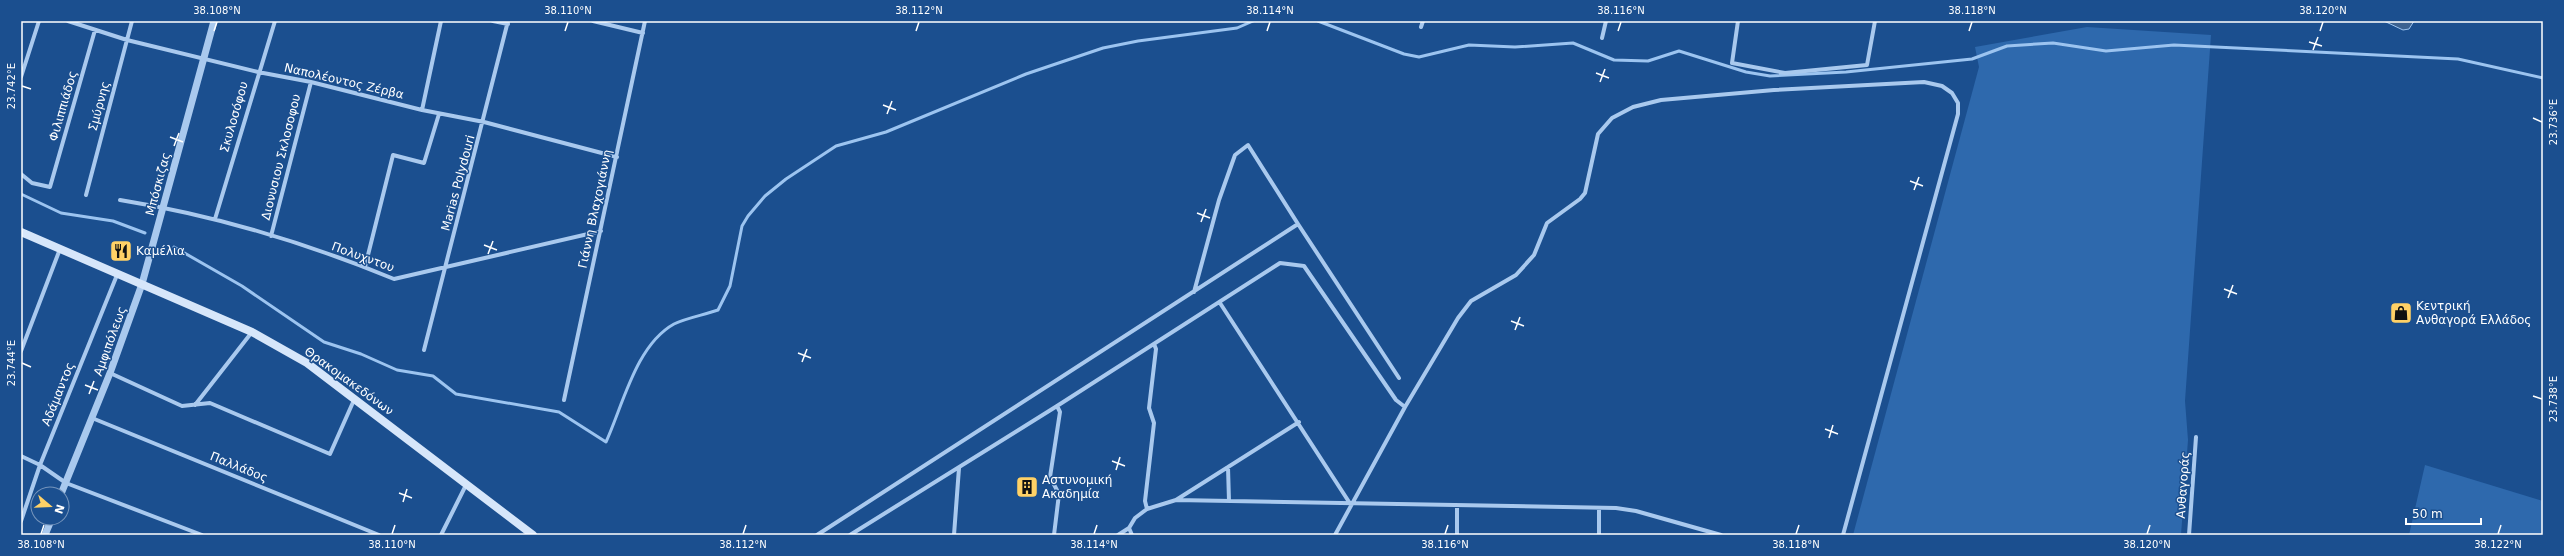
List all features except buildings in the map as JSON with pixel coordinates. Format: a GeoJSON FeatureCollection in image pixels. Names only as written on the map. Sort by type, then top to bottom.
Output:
{"type":"FeatureCollection","features":[{"type":"Feature","properties":{"kind":"main road","name":"Θρακομακεδόνων"},"geometry":{"type":"LineString","coordinates":[[21,234],[60,249],[116,275],[142,284],[252,332],[307,363],[533,535]]}},
{"type":"Feature","properties":{"kind":"street"},"geometry":{"type":"LineString","coordinates":[[21,77],[39,21]]}},
{"type":"Feature","properties":{"kind":"street","name":"Ναπολέοντος Ζέρβα"},"geometry":{"type":"LineString","coordinates":[[68,21],[127,40],[258,72],[311,82],[439,114],[484,122],[617,157]]}},
{"type":"Feature","properties":{"kind":"street","name":"Σμύρνης"},"geometry":{"type":"LineString","coordinates":[[86,195],[132,21]]}},
{"type":"Feature","properties":{"kind":"street","name":"Μπόσκιζας"},"geometry":{"type":"LineString","coordinates":[[142,284],[214,21]]}},
{"type":"Feature","properties":{"kind":"street","name":"Σκυλοσόφου"},"geometry":{"type":"LineString","coordinates":[[215,219],[258,72],[275,21]]}},
{"type":"Feature","properties":{"kind":"street"},"geometry":{"type":"LineString","coordinates":[[422,110],[441,21]]}},
{"type":"Feature","properties":{"kind":"street"},"geometry":{"type":"LineString","coordinates":[[493,21],[508,22]]}},
{"type":"Feature","properties":{"kind":"street"},"geometry":{"type":"LineString","coordinates":[[593,21],[643,33]]}},
{"type":"Feature","properties":{"kind":"street","name":"Γιάννη Βλαχογιάννη"},"geometry":{"type":"LineString","coordinates":[[564,400],[645,21]]}},
{"type":"Feature","properties":{"kind":"street"},"geometry":{"type":"LineString","coordinates":[[1421,27],[1423,21]]}},
{"type":"Feature","properties":{"kind":"street"},"geometry":{"type":"LineString","coordinates":[[1602,38],[1606,21]]}},
{"type":"Feature","properties":{"kind":"street"},"geometry":{"type":"LineString","coordinates":[[1738,21],[1732,63],[1785,73],[1867,65],[1875,21]]}},
{"type":"Feature","properties":{"kind":"street","name":"Marias Polydouri"},"geometry":{"type":"LineString","coordinates":[[424,350],[484,122],[508,22]]}},
{"type":"Feature","properties":{"kind":"street","name":"Φιλιππιάδος"},"geometry":{"type":"LineString","coordinates":[[21,174],[32,182],[50,187],[95,30]]}},
{"type":"Feature","properties":{"kind":"street","name":"Διονυσιου Σκλοσοφου"},"geometry":{"type":"LineString","coordinates":[[271,236],[311,82]]}},
{"type":"Feature","properties":{"kind":"street"},"geometry":{"type":"LineString","coordinates":[[1335,535],[1405,407],[1458,318],[1471,301],[1516,275],[1534,255],[1547,223],[1580,199],[1585,193],[1598,134],[1612,118],[1633,107],[1661,100],[1894,83],[1936,84],[1948,89],[1956,98],[1958,114],[1843,535]]}},
{"type":"Feature","properties":{"kind":"street"},"geometry":{"type":"LineString","coordinates":[[365,267],[393,155],[424,163],[439,114]]}},
{"type":"Feature","properties":{"kind":"street"},"geometry":{"type":"LineString","coordinates":[[1194,292],[1219,200],[1235,155],[1248,145],[1399,378]]}},
{"type":"Feature","properties":{"kind":"street","name":"Πολυχντου"},"geometry":{"type":"LineString","coordinates":[[120,200],[163,207],[215,219],[365,267],[394,280],[447,266],[601,231]]}},
{"type":"Feature","properties":{"kind":"street"},"geometry":{"type":"LineString","coordinates":[[818,535],[1298,224]]}},
{"type":"Feature","properties":{"kind":"street"},"geometry":{"type":"LineString","coordinates":[[21,351],[60,249]]}},
{"type":"Feature","properties":{"kind":"street"},"geometry":{"type":"LineString","coordinates":[[850,535],[1220,303],[1280,263],[1304,266],[1396,400],[1405,407]]}},
{"type":"Feature","properties":{"kind":"street","name":"Αδάμαντος"},"geometry":{"type":"LineString","coordinates":[[21,521],[40,465],[116,275]]}},
{"type":"Feature","properties":{"kind":"street","name":"Αμφιπόλεως"},"geometry":{"type":"LineString","coordinates":[[66,484],[110,373],[142,284]]}},
{"type":"Feature","properties":{"kind":"street"},"geometry":{"type":"LineString","coordinates":[[1220,303],[1351,505]]}},
{"type":"Feature","properties":{"kind":"street"},"geometry":{"type":"LineString","coordinates":[[195,405],[252,332]]}},
{"type":"Feature","properties":{"kind":"street"},"geometry":{"type":"LineString","coordinates":[[1147,508],[1145,501],[1154,423],[1149,408],[1156,349],[1154,344]]}},
{"type":"Feature","properties":{"kind":"street"},"geometry":{"type":"LineString","coordinates":[[110,373],[182,406],[210,403],[330,454],[355,399]]}},
{"type":"Feature","properties":{"kind":"street"},"geometry":{"type":"LineString","coordinates":[[1054,535],[1059,494],[1050,477],[1060,412],[1057,406]]}},
{"type":"Feature","properties":{"kind":"street","name":"Παλλάδος"},"geometry":{"type":"LineString","coordinates":[[92,418],[379,535]]}},
{"type":"Feature","properties":{"kind":"street"},"geometry":{"type":"LineString","coordinates":[[1176,500],[1298,422]]}},
{"type":"Feature","properties":{"kind":"street","name":"Ανθαγοράς"},"geometry":{"type":"LineString","coordinates":[[2189,535],[2196,437]]}},
{"type":"Feature","properties":{"kind":"street"},"geometry":{"type":"LineString","coordinates":[[21,456],[40,465],[66,484],[202,535]]}},
{"type":"Feature","properties":{"kind":"street"},"geometry":{"type":"LineString","coordinates":[[1228,467],[1229,501]]}},
{"type":"Feature","properties":{"kind":"street"},"geometry":{"type":"LineString","coordinates":[[954,535],[958,468]]}},
{"type":"Feature","properties":{"kind":"street"},"geometry":{"type":"LineString","coordinates":[[441,535],[467,484]]}},
{"type":"Feature","properties":{"kind":"street"},"geometry":{"type":"LineString","coordinates":[[1118,535],[1129,528],[1135,518],[1147,508],[1176,500],[1351,505],[1600,508],[1636,511],[1718,535]]}},
{"type":"Feature","properties":{"kind":"street"},"geometry":{"type":"LineString","coordinates":[[1457,506],[1457,535]]}},
{"type":"Feature","properties":{"kind":"street"},"geometry":{"type":"LineString","coordinates":[[1599,535],[1600,508]]}},
{"type":"Feature","properties":{"kind":"street"},"geometry":{"type":"LineString","coordinates":[[1129,528],[1132,535]]}},
{"type":"Feature","properties":{"kind":"shaded area"},"geometry":{"type":"Polygon","coordinates":[[[2384,21],[2414,21],[2409,29],[2403,30],[2384,21]]]}},
{"type":"Feature","properties":{"kind":"shaded area"},"geometry":{"type":"Polygon","coordinates":[[[2087,27],[2211,35],[2185,401],[2188,440],[2181,535],[1853,535],[1979,67],[1975,47],[2087,27]]]}},
{"type":"Feature","properties":{"kind":"shaded area"},"geometry":{"type":"Polygon","coordinates":[[[2425,465],[2543,501],[2543,535],[2409,535],[2425,465]]]}},
{"type":"Feature","properties":{"kind":"waterway"},"geometry":{"type":"LineString","coordinates":[[174,247],[242,286],[324,342],[361,354],[397,370],[433,376],[456,394],[559,412],[606,442],[632,377],[650,346],[661,334],[674,324],[718,310],[730,286],[742,226],[748,216],[765,196],[786,179],[836,146],[886,132],[1026,74],[1103,48],[1138,41],[1237,28],[1253,21]]}},
{"type":"Feature","properties":{"kind":"waterway"},"geometry":{"type":"LineString","coordinates":[[1318,21],[1404,54],[1419,57],[1469,45],[1515,47],[1573,43],[1614,60],[1648,61],[1679,51],[1746,72],[1770,76],[1846,72],[1972,59],[2007,46],[2053,43],[2106,51],[2174,45],[2458,59],[2543,78]]}},
{"type":"Feature","properties":{"kind":"waterway"},"geometry":{"type":"LineString","coordinates":[[21,194],[61,213],[113,221],[145,233]]}},
{"type":"Feature","properties":{"kind":"place","name":"Καμέλια"},"geometry":{"type":"Point","coordinates":[121,251]}},
{"type":"Feature","properties":{"kind":"place","name":"Κεντρική Ανθαγορά Ελλάδος"},"geometry":{"type":"Point","coordinates":[2401,313]}},
{"type":"Feature","properties":{"kind":"place","name":"Αστυνομική Ακαδημία"},"geometry":{"type":"Point","coordinates":[1027,487]}}]}
